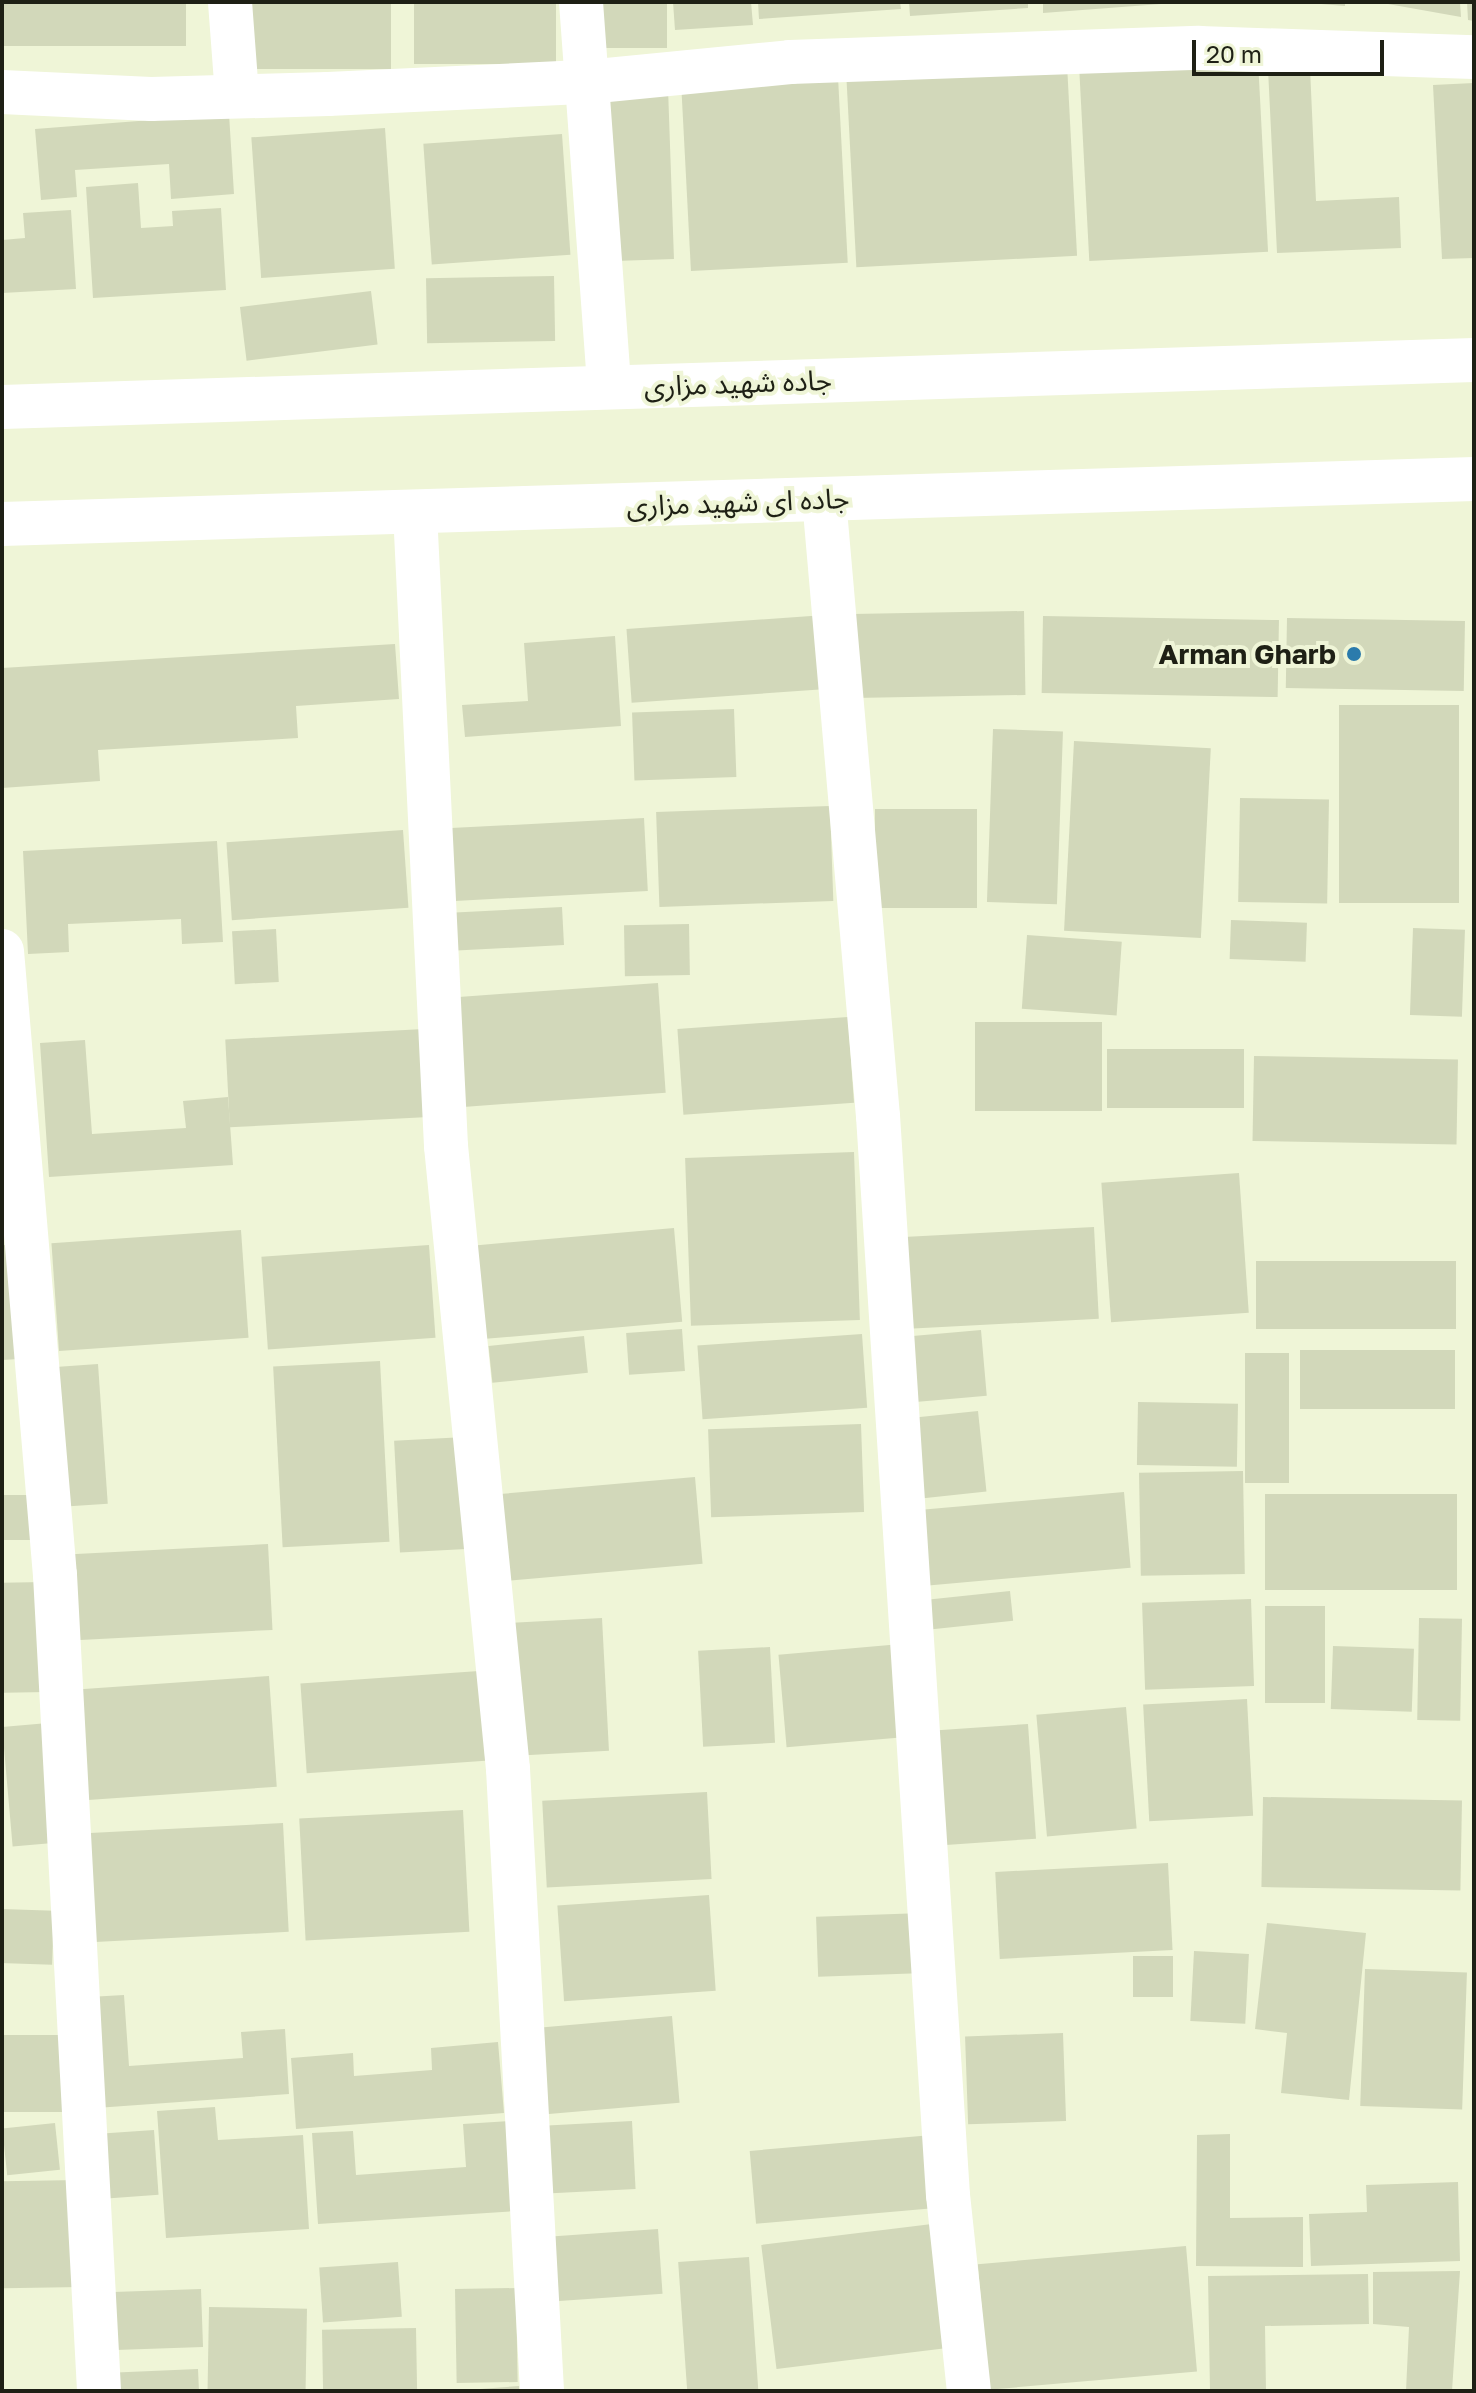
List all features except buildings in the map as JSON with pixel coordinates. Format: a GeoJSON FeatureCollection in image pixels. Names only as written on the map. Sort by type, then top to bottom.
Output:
{"type":"FeatureCollection","features":[{"type":"Feature","properties":{"kind":"street"},"geometry":{"type":"LineString","coordinates":[[230,2],[237,96]]}},
{"type":"Feature","properties":{"kind":"street"},"geometry":{"type":"LineString","coordinates":[[581,2],[609,387]]}},
{"type":"Feature","properties":{"kind":"street"},"geometry":{"type":"LineString","coordinates":[[2,92],[237,96],[587,82],[790,62],[1183,48],[1474,57]]}},
{"type":"Feature","properties":{"kind":"street","name":"جاده شهید مزاری"},"geometry":{"type":"LineString","coordinates":[[2,407],[1474,360]]}},
{"type":"Feature","properties":{"kind":"street","name":"جاده ای شهید مزاری"},"geometry":{"type":"LineString","coordinates":[[2,524],[1474,479]]}},
{"type":"Feature","properties":{"kind":"street"},"geometry":{"type":"LineString","coordinates":[[824,499],[878,1116],[948,2195],[969,2391]]}},
{"type":"Feature","properties":{"kind":"street"},"geometry":{"type":"LineString","coordinates":[[415,512],[446,1146],[508,1769],[542,2391]]}},
{"type":"Feature","properties":{"kind":"street"},"geometry":{"type":"LineString","coordinates":[[2,951],[55,1575],[99,2391]]}},
{"type":"Feature","properties":{"kind":"place","name":"Arman Gharb"},"geometry":{"type":"Point","coordinates":[1354,654]}}]}
